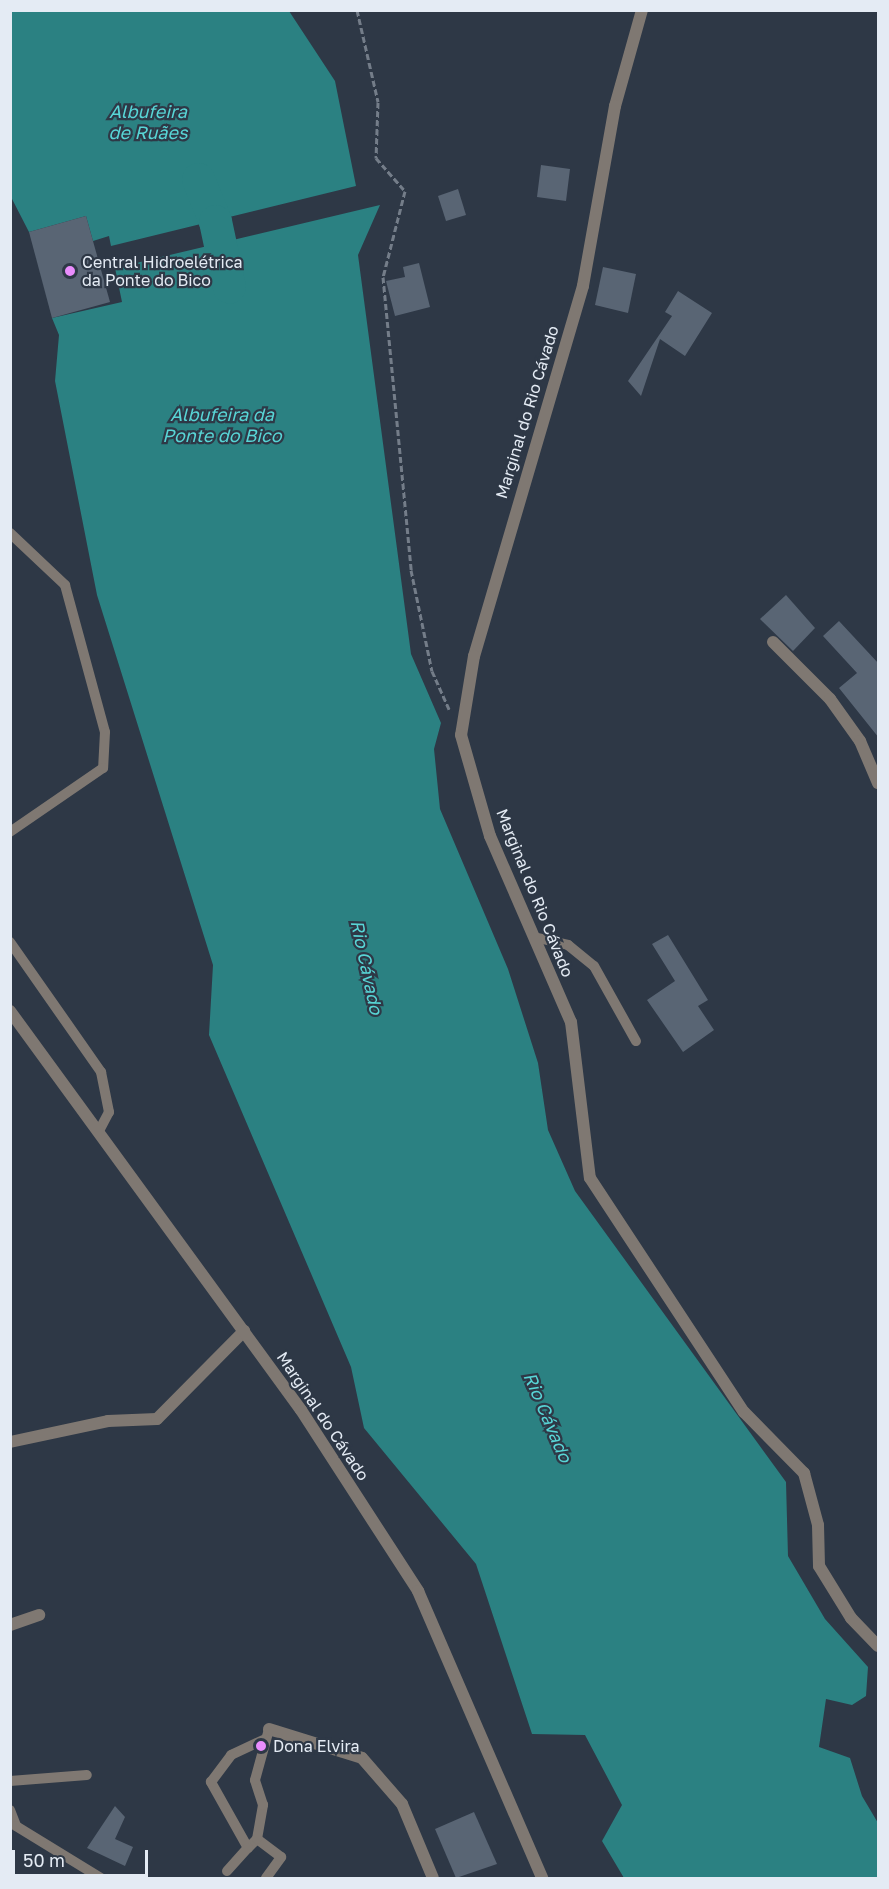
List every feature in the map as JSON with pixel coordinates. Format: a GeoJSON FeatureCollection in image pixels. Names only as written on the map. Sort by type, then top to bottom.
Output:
{"type":"FeatureCollection","features":[{"type":"Feature","properties":{"kind":"street","name":"Marginal do Rio Cávado"},"geometry":{"type":"LineString","coordinates":[[642,10],[615,106],[583,286],[483,621],[460,735],[490,836],[571,1022],[590,1178],[744,1412],[804,1473],[818,1525],[819,1566],[851,1618],[879,1646]]}},
{"type":"Feature","properties":{"kind":"street"},"geometry":{"type":"LineString","coordinates":[[773,642],[830,699],[860,741],[879,783]]}},
{"type":"Feature","properties":{"kind":"street","name":"Marginal do Cávado"},"geometry":{"type":"LineString","coordinates":[[10,1011],[244,1330],[418,1591],[542,1878]]}},
{"type":"Feature","properties":{"kind":"street"},"geometry":{"type":"LineString","coordinates":[[10,1442],[108,1421],[157,1419],[244,1330]]}},
{"type":"Feature","properties":{"kind":"street"},"geometry":{"type":"LineString","coordinates":[[10,1625],[39,1615]]}},
{"type":"Feature","properties":{"kind":"street"},"geometry":{"type":"LineString","coordinates":[[268,1734],[362,1758],[402,1804],[433,1878]]}},
{"type":"Feature","properties":{"kind":"lane"},"geometry":{"type":"LineString","coordinates":[[10,533],[65,585],[105,732],[103,768],[10,832]]}},
{"type":"Feature","properties":{"kind":"lane"},"geometry":{"type":"LineString","coordinates":[[534,937],[568,945],[594,966],[636,1041]]}},
{"type":"Feature","properties":{"kind":"lane"},"geometry":{"type":"LineString","coordinates":[[10,942],[101,1072],[109,1112],[99,1131]]}},
{"type":"Feature","properties":{"kind":"lane"},"geometry":{"type":"LineString","coordinates":[[227,1871],[257,1839],[263,1805],[255,1780],[268,1734]]}},
{"type":"Feature","properties":{"kind":"lane"},"geometry":{"type":"LineString","coordinates":[[248,1848],[211,1782],[231,1755],[268,1734]]}},
{"type":"Feature","properties":{"kind":"lane"},"geometry":{"type":"LineString","coordinates":[[10,1781],[87,1775]]}},
{"type":"Feature","properties":{"kind":"lane"},"geometry":{"type":"LineString","coordinates":[[10,1810],[16,1826],[101,1878]]}},
{"type":"Feature","properties":{"kind":"lane"},"geometry":{"type":"LineString","coordinates":[[257,1839],[281,1857],[266,1878]]}},
{"type":"Feature","properties":{"kind":"path"},"geometry":{"type":"LineString","coordinates":[[357,10],[378,102],[376,158],[405,191],[383,277],[411,570],[432,671],[460,735]]}},
{"type":"Feature","properties":{"kind":"water","name":"Albufeira de Ruães"},"geometry":{"type":"Polygon","coordinates":[[[10,11],[289,11],[335,81],[356,186],[111,246],[109,236],[93,241],[86,216],[29,232],[11,197],[10,11]]]}},
{"type":"Feature","properties":{"kind":"water","name":"Albufeira da Ponte do Bico"},"geometry":{"type":"Polygon","coordinates":[[[380,205],[358,255],[411,654],[441,723],[434,749],[440,809],[508,969],[538,1063],[548,1130],[575,1191],[786,1482],[788,1556],[825,1619],[868,1667],[866,1696],[852,1705],[826,1699],[819,1747],[850,1758],[862,1796],[878,1823],[878,1878],[624,1878],[602,1841],[622,1805],[585,1735],[532,1734],[476,1564],[364,1428],[351,1367],[209,1035],[213,965],[97,595],[55,381],[59,335],[52,318],[122,302],[115,268],[380,205]]]}},
{"type":"Feature","properties":{"kind":"building"},"geometry":{"type":"Polygon","coordinates":[[[541,165],[570,169],[566,201],[537,197],[541,165]]]}},
{"type":"Feature","properties":{"kind":"building"},"geometry":{"type":"Polygon","coordinates":[[[458,189],[466,215],[446,221],[438,196],[458,189]]]}},
{"type":"Feature","properties":{"kind":"building","name":"Central Hidroelétrica da Ponte do Bico"},"geometry":{"type":"Polygon","coordinates":[[[86,216],[110,302],[52,318],[29,232],[86,216]]]}},
{"type":"Feature","properties":{"kind":"building"},"geometry":{"type":"Polygon","coordinates":[[[419,263],[430,307],[395,316],[386,281],[405,277],[403,267],[419,263]]]}},
{"type":"Feature","properties":{"kind":"building"},"geometry":{"type":"Polygon","coordinates":[[[603,267],[636,274],[628,313],[595,305],[603,267]]]}},
{"type":"Feature","properties":{"kind":"building"},"geometry":{"type":"Polygon","coordinates":[[[678,291],[712,313],[685,356],[660,339],[641,396],[628,381],[672,316],[665,312],[678,291]]]}},
{"type":"Feature","properties":{"kind":"building"},"geometry":{"type":"Polygon","coordinates":[[[786,595],[815,628],[793,651],[760,619],[786,595]]]}},
{"type":"Feature","properties":{"kind":"building"},"geometry":{"type":"Polygon","coordinates":[[[839,621],[879,664],[879,738],[839,688],[857,673],[823,636],[839,621]]]}},
{"type":"Feature","properties":{"kind":"building"},"geometry":{"type":"Polygon","coordinates":[[[668,935],[708,1000],[698,1006],[714,1030],[683,1052],[647,1000],[675,981],[652,944],[668,935]]]}},
{"type":"Feature","properties":{"kind":"building"},"geometry":{"type":"Polygon","coordinates":[[[115,1806],[125,1817],[115,1839],[133,1847],[125,1866],[87,1848],[115,1806]]]}},
{"type":"Feature","properties":{"kind":"building"},"geometry":{"type":"Polygon","coordinates":[[[474,1812],[497,1864],[456,1878],[435,1829],[474,1812]]]}},
{"type":"Feature","properties":{"kind":"waterway","name":"Rio Cávado"},"geometry":{"type":"LineString","coordinates":[[198,179],[215,221],[229,287]]}},
{"type":"Feature","properties":{"kind":"place","name":"Central Hidroelétrica da Ponte do Bico"},"geometry":{"type":"Point","coordinates":[70,271]}},
{"type":"Feature","properties":{"kind":"place","name":"Dona Elvira"},"geometry":{"type":"Point","coordinates":[261,1746]}}]}
